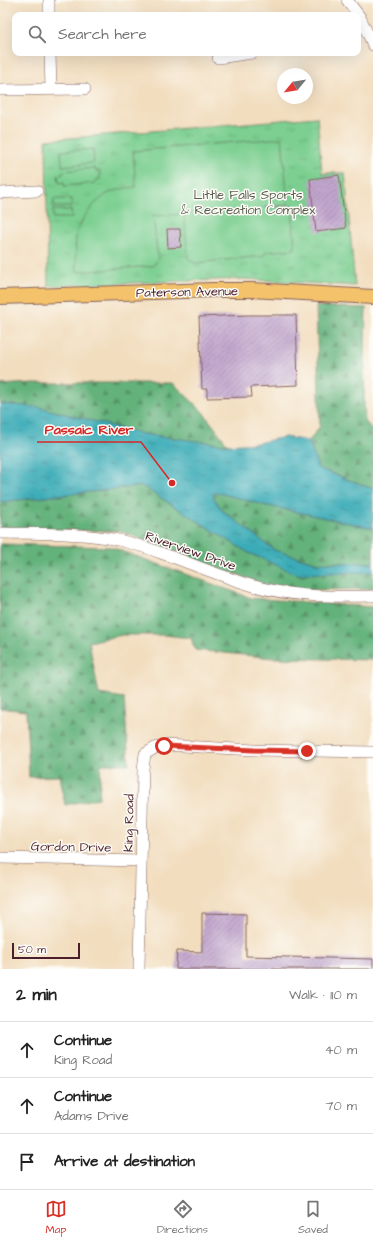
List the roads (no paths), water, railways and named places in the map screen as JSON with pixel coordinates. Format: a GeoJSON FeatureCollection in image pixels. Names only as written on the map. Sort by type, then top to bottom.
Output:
{"type":"FeatureCollection","features":[{"type":"Feature","properties":{"kind":"main road","name":"Paterson Avenue"},"geometry":{"type":"LineString","coordinates":[[0,297],[251,290],[373,297]]}},
{"type":"Feature","properties":{"kind":"street"},"geometry":{"type":"LineString","coordinates":[[49,0],[49,12]]}},
{"type":"Feature","properties":{"kind":"street"},"geometry":{"type":"LineString","coordinates":[[347,0],[356,12]]}},
{"type":"Feature","properties":{"kind":"street"},"geometry":{"type":"LineString","coordinates":[[361,19],[372,39]]}},
{"type":"Feature","properties":{"kind":"street"},"geometry":{"type":"LineString","coordinates":[[361,38],[372,39]]}},
{"type":"Feature","properties":{"kind":"street"},"geometry":{"type":"LineString","coordinates":[[50,56],[51,89]]}},
{"type":"Feature","properties":{"kind":"street"},"geometry":{"type":"LineString","coordinates":[[218,58],[232,56]]}},
{"type":"Feature","properties":{"kind":"street"},"geometry":{"type":"LineString","coordinates":[[0,90],[85,89]]}},
{"type":"Feature","properties":{"kind":"street"},"geometry":{"type":"LineString","coordinates":[[0,193],[37,191]]}},
{"type":"Feature","properties":{"kind":"street","name":"Riverview Drive"},"geometry":{"type":"LineString","coordinates":[[0,533],[89,536],[120,540],[268,590],[294,594],[373,596]]}},
{"type":"Feature","properties":{"kind":"street","name":"King Road"},"geometry":{"type":"LineString","coordinates":[[139,969],[143,769],[145,754],[155,748],[164,746],[373,752]]}},
{"type":"Feature","properties":{"kind":"street","name":"Gordon Drive"},"geometry":{"type":"LineString","coordinates":[[0,858],[141,861]]}},
{"type":"Feature","properties":{"kind":"water"},"geometry":{"type":"Polygon","coordinates":[[[0,404],[38,407],[143,434],[228,445],[257,443],[285,437],[309,441],[318,468],[373,489],[373,528],[264,505],[215,492],[213,497],[222,510],[274,550],[318,563],[373,563],[373,572],[296,574],[247,552],[142,486],[0,502],[0,404]]]}},
{"type":"Feature","properties":{"kind":"place","name":"Passaic River"},"geometry":{"type":"Point","coordinates":[172,483]}},
{"type":"Feature","properties":{"kind":"park label","name":"Little Falls Sports & Recreation Complex"},"geometry":{"type":"Point","coordinates":[248,202]}}]}
